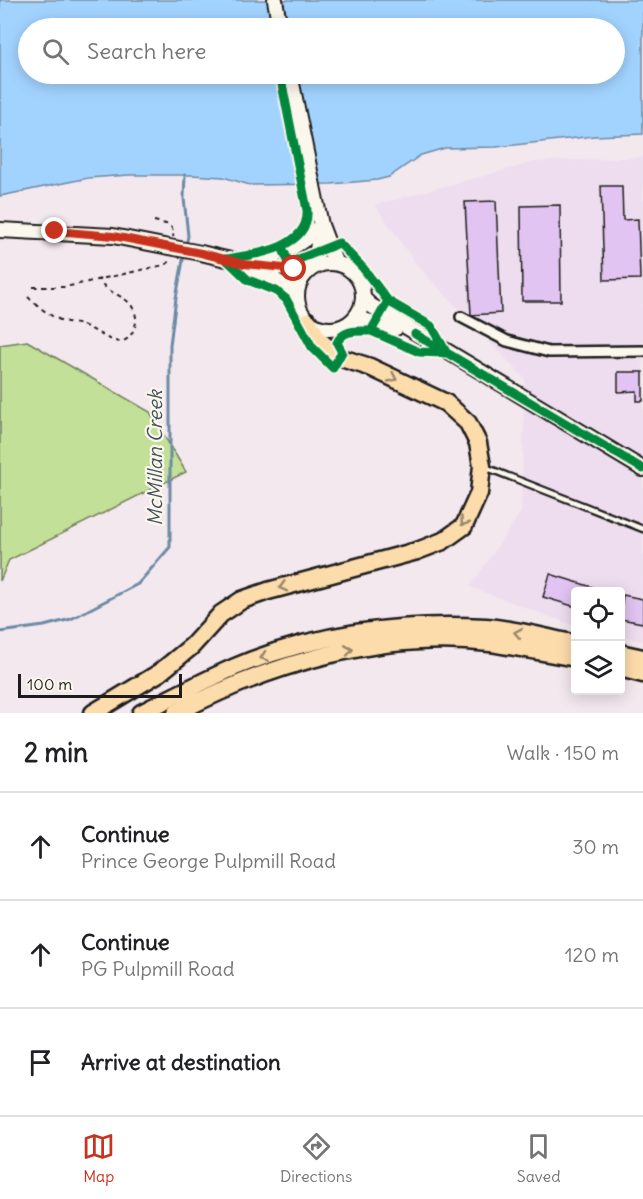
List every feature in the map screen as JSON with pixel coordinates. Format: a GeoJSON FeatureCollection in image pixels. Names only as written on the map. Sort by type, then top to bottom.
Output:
{"type":"FeatureCollection","features":[{"type":"Feature","properties":{"kind":"highway"},"geometry":{"type":"LineString","coordinates":[[93,713],[159,673],[192,646],[221,614],[242,600],[417,551],[443,541],[464,526],[479,493],[483,466],[478,443],[468,423],[446,403],[370,367],[338,357],[318,339],[308,321]]}},
{"type":"Feature","properties":{"kind":"highway"},"geometry":{"type":"LineString","coordinates":[[141,713],[237,666],[344,634],[425,626],[488,627],[571,643]]}},
{"type":"Feature","properties":{"kind":"highway"},"geometry":{"type":"LineString","coordinates":[[177,713],[243,682],[296,663],[348,650],[436,641],[488,643],[571,657]]}},
{"type":"Feature","properties":{"kind":"highway"},"geometry":{"type":"LineString","coordinates":[[625,654],[643,658]]}},
{"type":"Feature","properties":{"kind":"highway"},"geometry":{"type":"LineString","coordinates":[[625,669],[643,674]]}},
{"type":"Feature","properties":{"kind":"main road"},"geometry":{"type":"LineString","coordinates":[[275,0],[278,18]]}},
{"type":"Feature","properties":{"kind":"main road"},"geometry":{"type":"LineString","coordinates":[[292,84],[321,225],[335,262]]}},
{"type":"Feature","properties":{"kind":"main road"},"geometry":{"type":"LineString","coordinates":[[244,264],[280,254],[305,241],[321,225]]}},
{"type":"Feature","properties":{"kind":"main road"},"geometry":{"type":"LineString","coordinates":[[0,230],[113,236],[244,264],[294,269],[311,268],[335,262],[351,269],[359,277],[364,299],[356,318],[338,328],[327,329],[308,321],[301,313],[297,303],[299,282],[311,268],[316,256],[321,225]]}},
{"type":"Feature","properties":{"kind":"main road"},"geometry":{"type":"LineString","coordinates":[[244,264],[297,292]]}},
{"type":"Feature","properties":{"kind":"main road"},"geometry":{"type":"LineString","coordinates":[[364,299],[415,334],[643,469]]}},
{"type":"Feature","properties":{"kind":"main road"},"geometry":{"type":"LineString","coordinates":[[356,318],[415,334]]}},
{"type":"Feature","properties":{"kind":"street"},"geometry":{"type":"LineString","coordinates":[[461,317],[507,341],[549,352],[643,351]]}},
{"type":"Feature","properties":{"kind":"lane"},"geometry":{"type":"LineString","coordinates":[[483,466],[643,529]]}},
{"type":"Feature","properties":{"kind":"path"},"geometry":{"type":"LineString","coordinates":[[33,287],[65,286],[168,263],[169,247],[174,232],[170,225],[154,221]]}},
{"type":"Feature","properties":{"kind":"path"},"geometry":{"type":"LineString","coordinates":[[28,297],[42,310],[58,319],[83,326],[114,342],[123,341],[134,330],[136,319],[134,310],[129,301],[102,285],[99,279]]}},
{"type":"Feature","properties":{"kind":"shaded area"},"geometry":{"type":"Polygon","coordinates":[[[643,157],[643,641],[625,637],[625,587],[571,587],[571,625],[470,587],[521,512],[525,379],[417,265],[375,205],[535,162],[643,157]]]}},
{"type":"Feature","properties":{"kind":"green space"},"geometry":{"type":"Polygon","coordinates":[[[27,341],[150,412],[186,472],[9,560],[0,581],[0,345],[27,341]]]}},
{"type":"Feature","properties":{"kind":"water"},"geometry":{"type":"Polygon","coordinates":[[[0,0],[643,0],[643,134],[594,136],[496,147],[445,148],[421,155],[389,177],[331,184],[250,185],[223,177],[191,175],[129,175],[88,178],[0,196],[0,0]]]}},
{"type":"Feature","properties":{"kind":"building"},"geometry":{"type":"Polygon","coordinates":[[[601,186],[622,186],[623,220],[638,219],[640,279],[604,280],[601,186]]]}},
{"type":"Feature","properties":{"kind":"building"},"geometry":{"type":"Polygon","coordinates":[[[496,201],[501,313],[471,315],[465,202],[496,201]]]}},
{"type":"Feature","properties":{"kind":"building"},"geometry":{"type":"Polygon","coordinates":[[[560,205],[561,301],[522,301],[521,206],[560,205]]]}},
{"type":"Feature","properties":{"kind":"building"},"geometry":{"type":"Polygon","coordinates":[[[618,372],[643,372],[643,401],[637,401],[637,391],[618,392],[618,372]]]}},
{"type":"Feature","properties":{"kind":"building"},"geometry":{"type":"Polygon","coordinates":[[[550,574],[592,587],[571,587],[571,605],[543,597],[550,574]]]}},
{"type":"Feature","properties":{"kind":"building"},"geometry":{"type":"Polygon","coordinates":[[[625,595],[643,599],[643,623],[625,620],[625,595]]]}},
{"type":"Feature","properties":{"kind":"waterway","name":"McMillan Creek"},"geometry":{"type":"LineString","coordinates":[[185,175],[184,198],[188,236],[186,245]]}},
{"type":"Feature","properties":{"kind":"waterway","name":"McMillan Creek"},"geometry":{"type":"LineString","coordinates":[[0,632],[44,626],[71,619],[138,584],[170,547],[170,345],[184,255]]}},
{"type":"Feature","properties":{"kind":"cycle path"},"geometry":{"type":"LineString","coordinates":[[226,259],[278,248],[299,234],[305,223],[307,210],[282,84]]}},
{"type":"Feature","properties":{"kind":"cycle path"},"geometry":{"type":"LineString","coordinates":[[282,247],[289,263],[339,243],[363,268],[388,301],[431,326],[445,350]]}},
{"type":"Feature","properties":{"kind":"cycle path"},"geometry":{"type":"LineString","coordinates":[[226,259],[248,280],[276,291],[286,299],[312,347],[333,368],[342,352],[337,343],[340,338],[351,332],[371,331],[388,301]]}},
{"type":"Feature","properties":{"kind":"cycle path"},"geometry":{"type":"LineString","coordinates":[[371,331],[419,352],[444,353]]}},
{"type":"Feature","properties":{"kind":"cycle path"},"geometry":{"type":"LineString","coordinates":[[415,334],[643,469]]}},
{"type":"Feature","properties":{"kind":"route"},"geometry":{"type":"LineString","coordinates":[[55,231],[113,236],[244,264],[294,269]]}}]}
